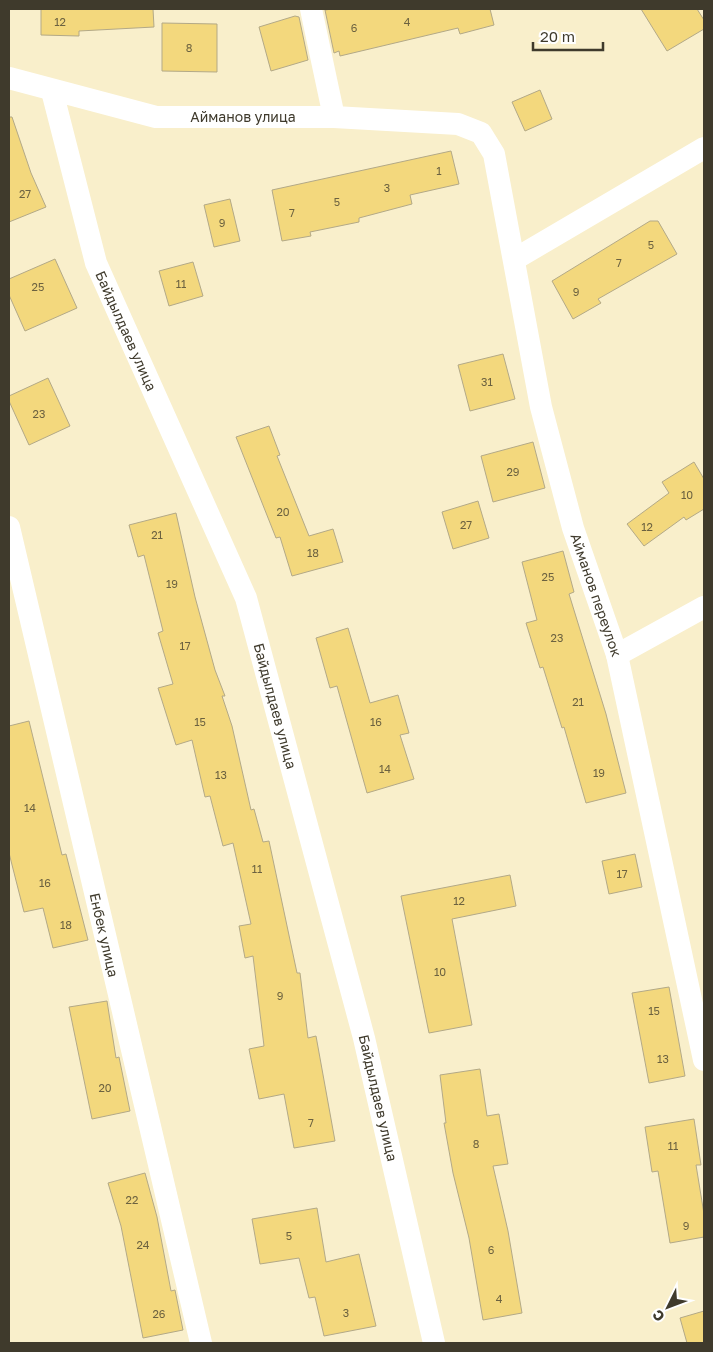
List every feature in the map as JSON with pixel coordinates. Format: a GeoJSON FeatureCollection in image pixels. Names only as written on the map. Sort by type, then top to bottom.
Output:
{"type":"FeatureCollection","features":[{"type":"Feature","properties":{"kind":"street"},"geometry":{"type":"LineString","coordinates":[[311,9],[334,117]]}},
{"type":"Feature","properties":{"kind":"street","name":"Айманов улица"},"geometry":{"type":"LineString","coordinates":[[9,78],[52,91],[156,117],[334,117],[458,124],[481,133]]}},
{"type":"Feature","properties":{"kind":"street","name":"Байдылдаев улица"},"geometry":{"type":"LineString","coordinates":[[52,91],[96,263],[246,598],[364,1038],[434,1343]]}},
{"type":"Feature","properties":{"kind":"street","name":"Айманов переулок"},"geometry":{"type":"LineString","coordinates":[[481,133],[494,154],[541,407],[573,528],[617,655],[704,1060]]}},
{"type":"Feature","properties":{"kind":"street"},"geometry":{"type":"LineString","coordinates":[[515,259],[704,148]]}},
{"type":"Feature","properties":{"kind":"street","name":"Енбек улица"},"geometry":{"type":"LineString","coordinates":[[9,527],[201,1343]]}},
{"type":"Feature","properties":{"kind":"street"},"geometry":{"type":"LineString","coordinates":[[617,655],[704,607]]}},
{"type":"Feature","properties":{"kind":"building"},"geometry":{"type":"Polygon","coordinates":[[[41,9],[153,9],[154,27],[79,31],[79,36],[41,35],[41,9]]]}},
{"type":"Feature","properties":{"kind":"building"},"geometry":{"type":"Polygon","coordinates":[[[490,9],[494,25],[460,34],[458,28],[340,56],[339,51],[334,53],[325,10],[490,9]]]}},
{"type":"Feature","properties":{"kind":"building"},"geometry":{"type":"Polygon","coordinates":[[[641,9],[697,9],[704,20],[704,29],[667,51],[641,9]]]}},
{"type":"Feature","properties":{"kind":"building"},"geometry":{"type":"Polygon","coordinates":[[[295,16],[299,17],[308,60],[271,71],[259,27],[295,16]]]}},
{"type":"Feature","properties":{"kind":"building"},"geometry":{"type":"Polygon","coordinates":[[[162,23],[217,24],[217,72],[162,71],[162,23]]]}},
{"type":"Feature","properties":{"kind":"building"},"geometry":{"type":"Polygon","coordinates":[[[540,90],[552,119],[525,131],[512,102],[540,90]]]}},
{"type":"Feature","properties":{"kind":"building"},"geometry":{"type":"Polygon","coordinates":[[[9,117],[12,117],[31,173],[46,207],[9,222],[9,117]]]}},
{"type":"Feature","properties":{"kind":"building"},"geometry":{"type":"Polygon","coordinates":[[[451,151],[459,184],[410,195],[412,204],[359,218],[359,222],[310,232],[311,236],[282,241],[272,190],[451,151]]]}},
{"type":"Feature","properties":{"kind":"building"},"geometry":{"type":"Polygon","coordinates":[[[230,199],[240,241],[214,247],[204,205],[230,199]]]}},
{"type":"Feature","properties":{"kind":"building"},"geometry":{"type":"Polygon","coordinates":[[[650,221],[658,221],[677,254],[598,299],[601,303],[573,319],[552,281],[650,221]]]}},
{"type":"Feature","properties":{"kind":"building"},"geometry":{"type":"Polygon","coordinates":[[[55,259],[77,308],[25,331],[9,295],[9,279],[55,259]]]}},
{"type":"Feature","properties":{"kind":"building"},"geometry":{"type":"Polygon","coordinates":[[[193,262],[203,296],[169,306],[159,271],[193,262]]]}},
{"type":"Feature","properties":{"kind":"building"},"geometry":{"type":"Polygon","coordinates":[[[503,354],[515,399],[470,411],[458,365],[503,354]]]}},
{"type":"Feature","properties":{"kind":"building"},"geometry":{"type":"Polygon","coordinates":[[[48,378],[70,426],[29,445],[9,401],[9,396],[48,378]]]}},
{"type":"Feature","properties":{"kind":"building"},"geometry":{"type":"Polygon","coordinates":[[[269,426],[280,455],[277,456],[309,536],[333,529],[343,562],[292,576],[280,537],[276,538],[236,437],[269,426]]]}},
{"type":"Feature","properties":{"kind":"building"},"geometry":{"type":"Polygon","coordinates":[[[533,442],[545,488],[493,502],[481,456],[533,442]]]}},
{"type":"Feature","properties":{"kind":"building"},"geometry":{"type":"Polygon","coordinates":[[[694,462],[704,479],[704,509],[686,520],[684,517],[644,546],[627,524],[669,493],[662,482],[694,462]]]}},
{"type":"Feature","properties":{"kind":"building"},"geometry":{"type":"Polygon","coordinates":[[[478,501],[489,538],[453,549],[442,512],[478,501]]]}},
{"type":"Feature","properties":{"kind":"building"},"geometry":{"type":"Polygon","coordinates":[[[176,513],[195,597],[215,670],[225,696],[222,696],[232,726],[251,810],[254,809],[263,842],[269,841],[297,973],[300,973],[308,1038],[316,1036],[335,1141],[294,1148],[284,1094],[259,1099],[249,1049],[264,1046],[253,956],[245,958],[239,926],[251,924],[233,843],[223,846],[210,796],[205,797],[192,740],[176,745],[158,688],[173,684],[158,633],[163,631],[144,555],[138,557],[129,525],[176,513]]]}},
{"type":"Feature","properties":{"kind":"building"},"geometry":{"type":"Polygon","coordinates":[[[563,551],[574,592],[569,594],[606,714],[626,793],[586,803],[564,727],[562,728],[543,667],[540,668],[526,623],[537,620],[522,562],[563,551]]]}},
{"type":"Feature","properties":{"kind":"building"},"geometry":{"type":"Polygon","coordinates":[[[348,628],[370,703],[398,695],[409,733],[400,735],[414,779],[367,793],[337,686],[330,688],[316,638],[348,628]]]}},
{"type":"Feature","properties":{"kind":"building"},"geometry":{"type":"Polygon","coordinates":[[[29,721],[62,855],[66,854],[88,940],[53,948],[43,908],[24,912],[9,853],[9,726],[29,721]]]}},
{"type":"Feature","properties":{"kind":"building"},"geometry":{"type":"Polygon","coordinates":[[[635,854],[642,887],[609,894],[602,861],[635,854]]]}},
{"type":"Feature","properties":{"kind":"building"},"geometry":{"type":"Polygon","coordinates":[[[510,875],[516,906],[452,919],[472,1025],[429,1033],[401,896],[510,875]]]}},
{"type":"Feature","properties":{"kind":"building"},"geometry":{"type":"Polygon","coordinates":[[[669,987],[685,1076],[649,1083],[632,993],[669,987]]]}},
{"type":"Feature","properties":{"kind":"building"},"geometry":{"type":"Polygon","coordinates":[[[107,1001],[116,1058],[119,1057],[130,1111],[92,1119],[69,1007],[107,1001]]]}},
{"type":"Feature","properties":{"kind":"building"},"geometry":{"type":"Polygon","coordinates":[[[480,1069],[487,1116],[499,1114],[508,1164],[493,1166],[508,1231],[522,1313],[483,1320],[469,1238],[453,1173],[444,1123],[446,1123],[440,1075],[480,1069]]]}},
{"type":"Feature","properties":{"kind":"building"},"geometry":{"type":"Polygon","coordinates":[[[694,1119],[701,1165],[696,1165],[704,1214],[704,1237],[670,1243],[658,1171],[652,1172],[645,1127],[694,1119]]]}},
{"type":"Feature","properties":{"kind":"building"},"geometry":{"type":"Polygon","coordinates":[[[145,1173],[157,1217],[171,1291],[175,1290],[183,1330],[143,1338],[121,1226],[108,1183],[145,1173]]]}},
{"type":"Feature","properties":{"kind":"building"},"geometry":{"type":"Polygon","coordinates":[[[317,1208],[326,1262],[359,1254],[376,1326],[324,1336],[315,1297],[309,1298],[299,1258],[260,1264],[252,1219],[317,1208]]]}},
{"type":"Feature","properties":{"kind":"building"},"geometry":{"type":"Polygon","coordinates":[[[704,1311],[704,1343],[687,1343],[680,1318],[704,1311]]]}}]}
